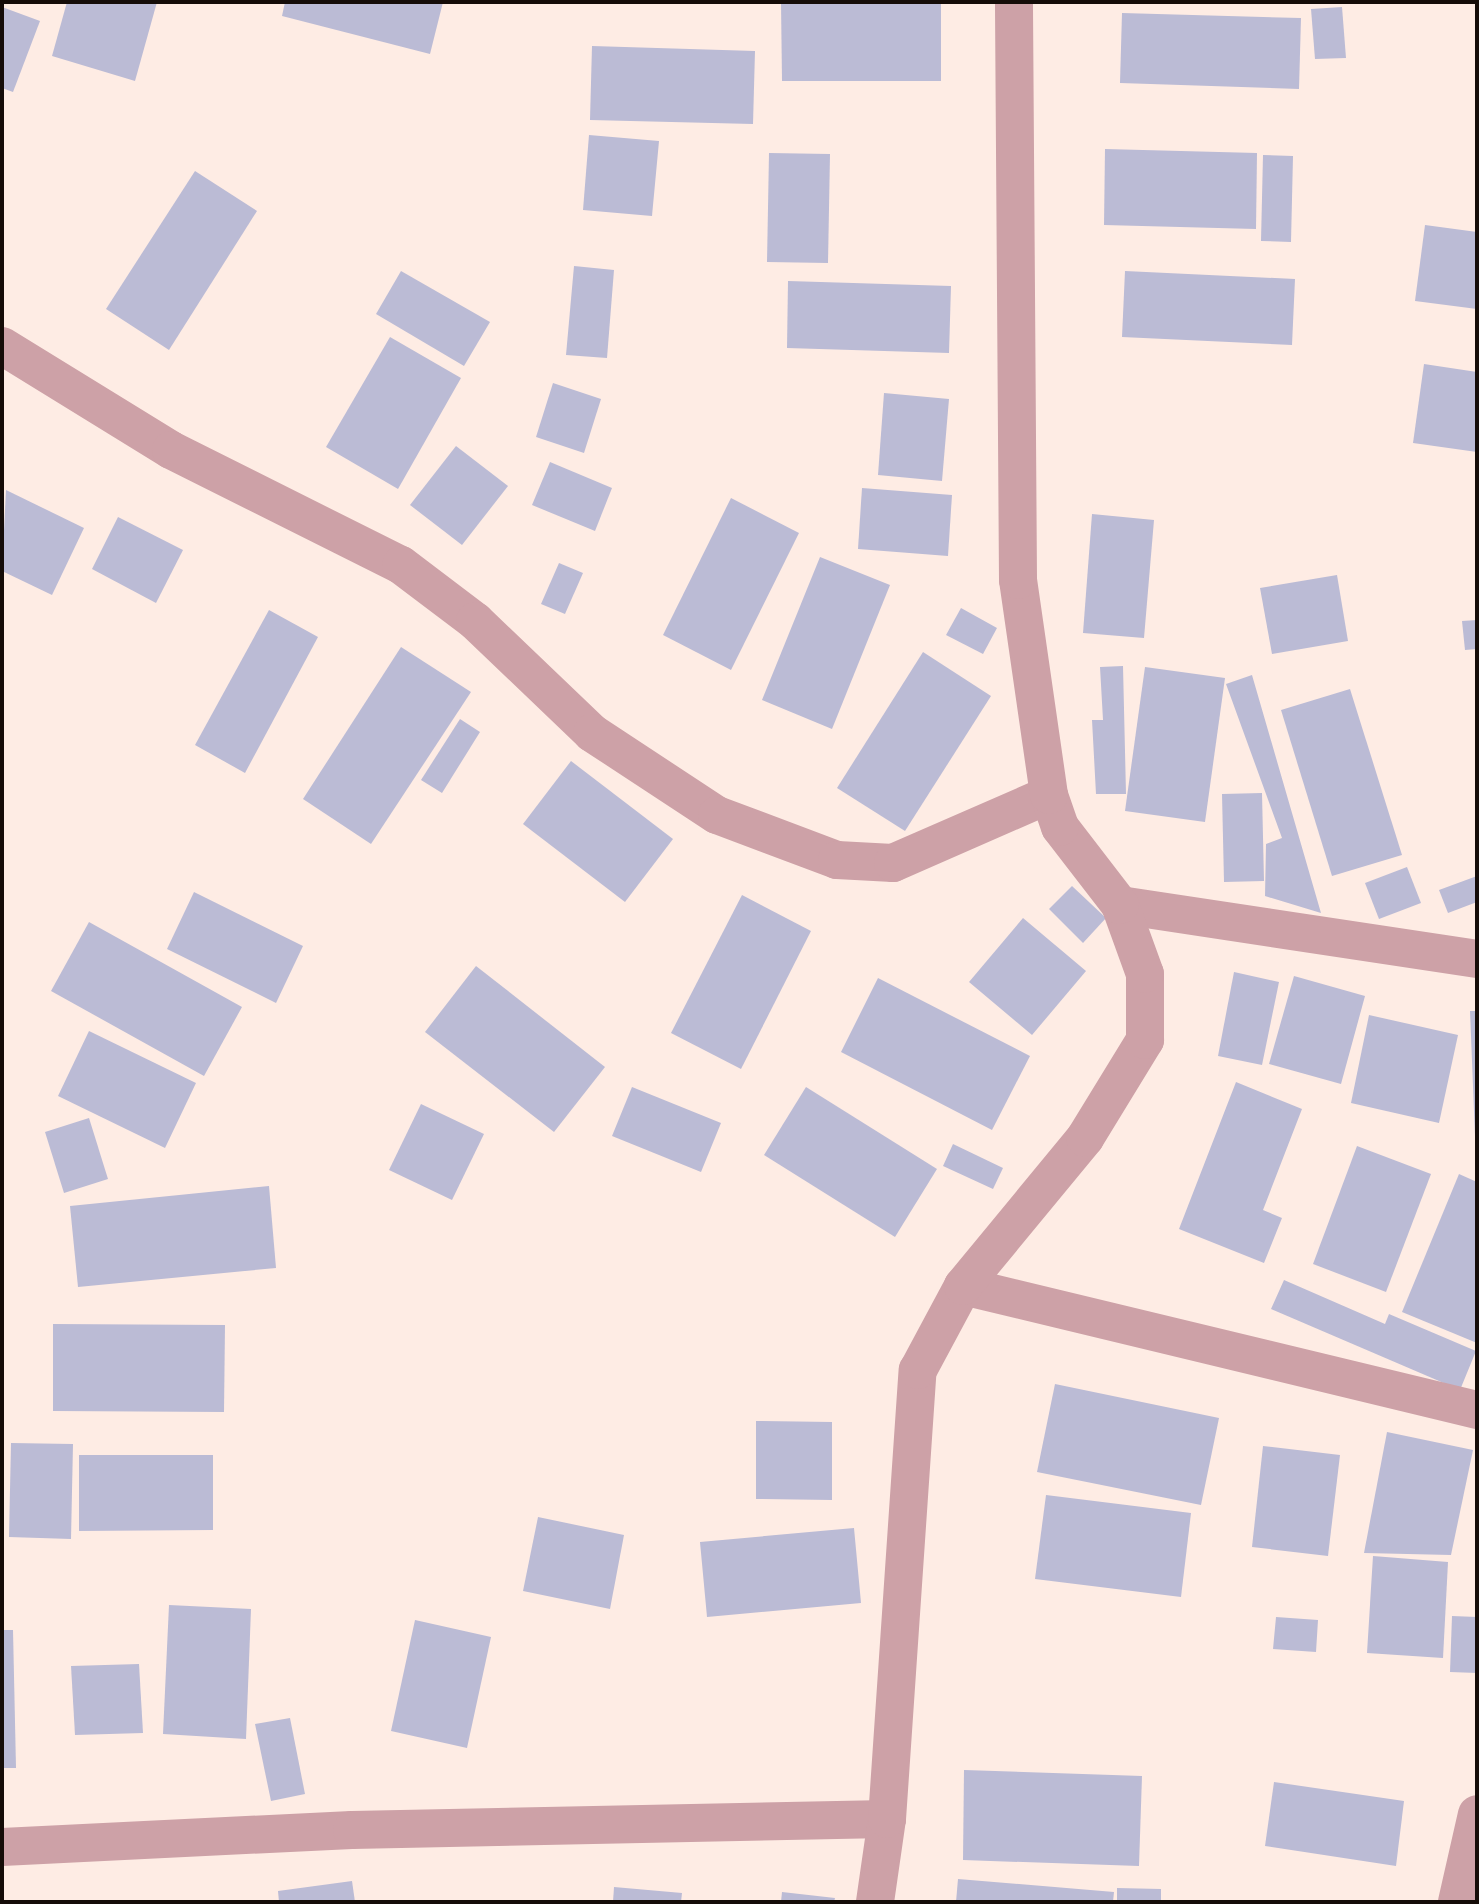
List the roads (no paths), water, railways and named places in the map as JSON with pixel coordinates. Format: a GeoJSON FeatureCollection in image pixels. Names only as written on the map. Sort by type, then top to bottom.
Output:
{"type":"FeatureCollection","features":[{"type":"Feature","properties":{"kind":"street"},"geometry":{"type":"LineString","coordinates":[[875,1902],[887,1819],[918,1370],[963,1286],[1085,1138],[1145,1040],[1144,974],[1120,905],[1060,827],[1049,795],[1018,580],[1014,2]]}},
{"type":"Feature","properties":{"kind":"street"},"geometry":{"type":"LineString","coordinates":[[2,346],[171,450],[401,565],[475,621],[592,733],[718,815],[837,860],[893,863],[1049,795]]}},
{"type":"Feature","properties":{"kind":"street"},"geometry":{"type":"LineString","coordinates":[[1120,905],[1477,960]]}},
{"type":"Feature","properties":{"kind":"street"},"geometry":{"type":"LineString","coordinates":[[963,1286],[1477,1410]]}},
{"type":"Feature","properties":{"kind":"street"},"geometry":{"type":"LineString","coordinates":[[1457,1902],[1477,1814]]}},
{"type":"Feature","properties":{"kind":"street"},"geometry":{"type":"LineString","coordinates":[[2,1847],[352,1830],[887,1819]]}}]}
